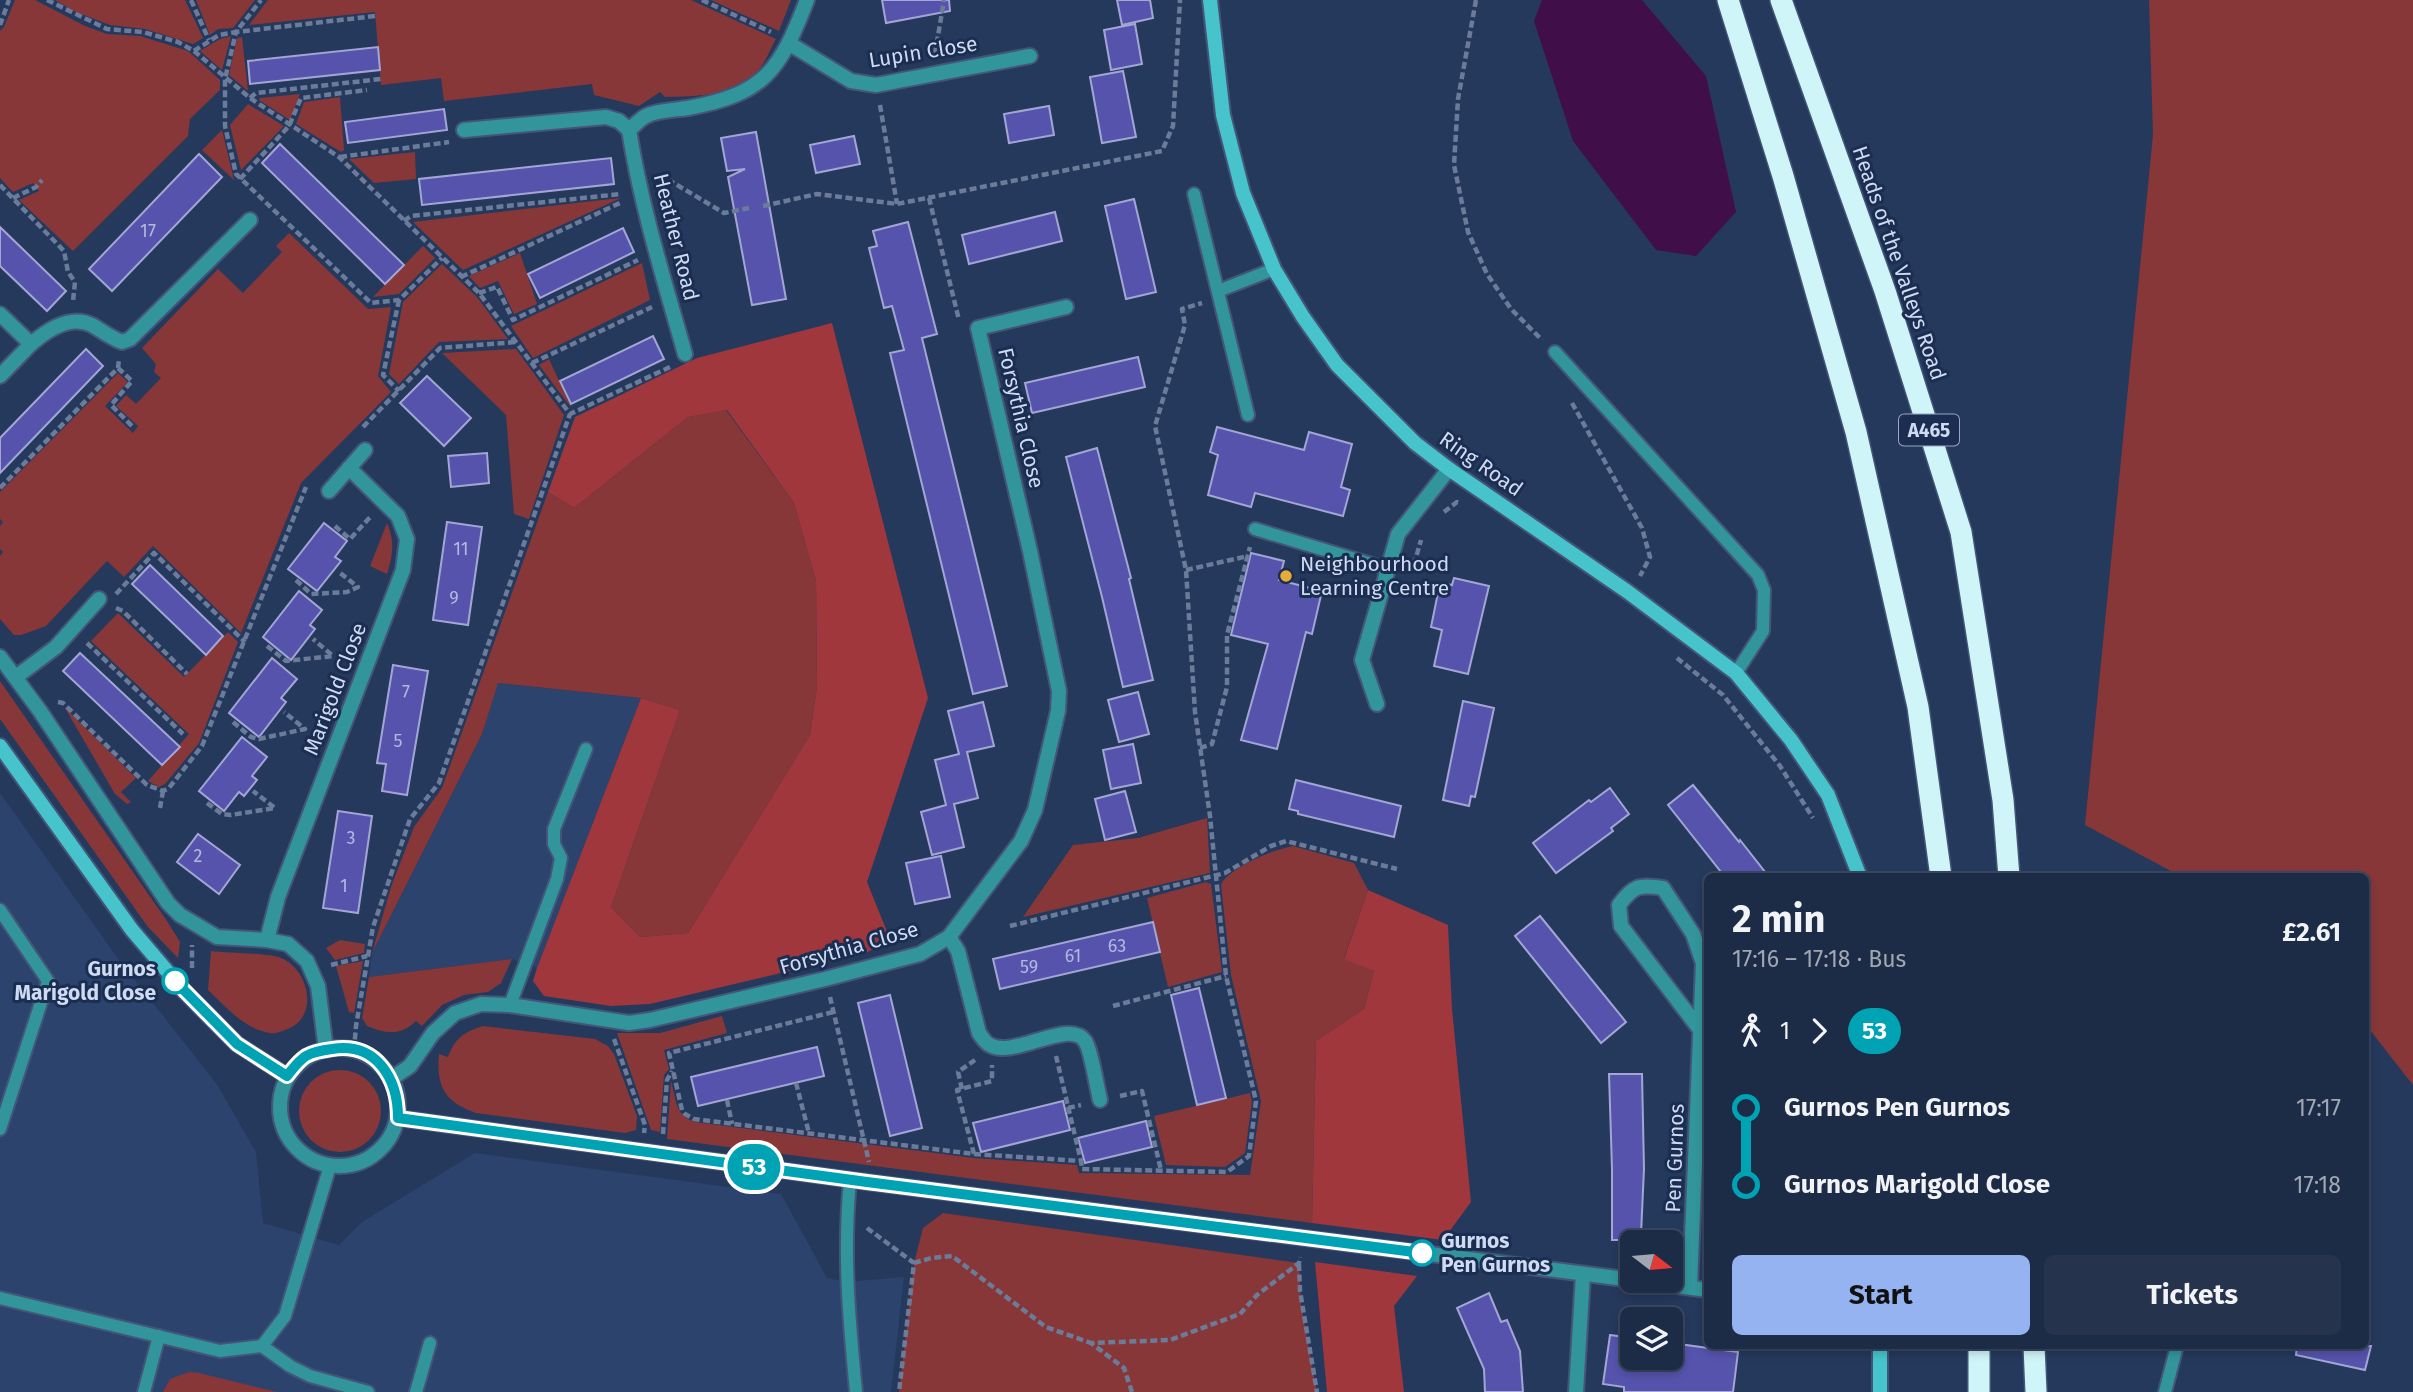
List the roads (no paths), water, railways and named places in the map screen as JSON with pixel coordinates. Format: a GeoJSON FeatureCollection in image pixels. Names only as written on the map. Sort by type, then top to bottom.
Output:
{"type":"FeatureCollection","features":[{"type":"Feature","properties":{"kind":"highway"},"geometry":{"type":"LineString","coordinates":[[1728,0],[1783,176],[1856,432],[1918,707],[1940,873]]}},
{"type":"Feature","properties":{"kind":"highway","name":"Heads of the Valleys Road"},"geometry":{"type":"LineString","coordinates":[[1782,0],[1885,291],[1961,532],[2003,800],[2010,873]]}},
{"type":"Feature","properties":{"kind":"highway"},"geometry":{"type":"LineString","coordinates":[[1979,1349],[1979,1392]]}},
{"type":"Feature","properties":{"kind":"highway"},"geometry":{"type":"LineString","coordinates":[[2034,1349],[2036,1392]]}},
{"type":"Feature","properties":{"kind":"street"},"geometry":{"type":"LineString","coordinates":[[464,130],[606,117],[619,121],[629,130],[647,115],[733,98],[754,87],[790,44],[807,0]]}},
{"type":"Feature","properties":{"kind":"street","name":"Ring Road"},"geometry":{"type":"LineString","coordinates":[[1210,0],[1223,115],[1243,192],[1274,269],[1337,365],[1415,443],[1628,592],[1736,673],[1791,740],[1828,796],[1858,873]]}},
{"type":"Feature","properties":{"kind":"street","name":"Lupin Close"},"geometry":{"type":"LineString","coordinates":[[790,44],[851,81],[876,85],[1030,56]]}},
{"type":"Feature","properties":{"kind":"street","name":"Heather Road"},"geometry":{"type":"LineString","coordinates":[[629,130],[685,354]]}},
{"type":"Feature","properties":{"kind":"street"},"geometry":{"type":"LineString","coordinates":[[0,376],[46,331],[71,322],[91,324],[122,342],[130,339],[250,220]]}},
{"type":"Feature","properties":{"kind":"street","name":"Forsythia Close"},"geometry":{"type":"LineString","coordinates":[[391,1079],[410,1066],[433,1032],[455,1013],[481,1004],[510,1005],[629,1023],[650,1020],[920,954],[949,937],[1021,841],[1035,810],[1058,711],[1059,691],[1030,551],[978,328],[1066,307]]}},
{"type":"Feature","properties":{"kind":"street"},"geometry":{"type":"LineString","coordinates":[[0,314],[31,344]]}},
{"type":"Feature","properties":{"kind":"street"},"geometry":{"type":"LineString","coordinates":[[329,491],[365,450]]}},
{"type":"Feature","properties":{"kind":"street","name":"Marigold Close"},"geometry":{"type":"LineString","coordinates":[[267,940],[278,897],[403,570],[407,539],[398,516],[349,468]]}},
{"type":"Feature","properties":{"kind":"street"},"geometry":{"type":"LineString","coordinates":[[1377,704],[1362,660],[1398,534],[1449,469]]}},
{"type":"Feature","properties":{"kind":"street"},"geometry":{"type":"LineString","coordinates":[[16,677],[56,647],[106,598]]}},
{"type":"Feature","properties":{"kind":"street"},"geometry":{"type":"LineString","coordinates":[[0,657],[40,711],[168,903],[180,915],[217,937],[288,944],[307,961],[318,986],[326,1050]]}},
{"type":"Feature","properties":{"kind":"street"},"geometry":{"type":"LineString","coordinates":[[0,746],[132,930],[184,992],[237,1044],[287,1076]]}},
{"type":"Feature","properties":{"kind":"street","name":"Pen Gurnos"},"geometry":{"type":"LineString","coordinates":[[1690,1287],[1701,1031],[1703,964],[1693,934],[1663,888],[1647,885],[1630,890],[1619,905],[1621,926],[1701,1031]]}},
{"type":"Feature","properties":{"kind":"street"},"geometry":{"type":"LineString","coordinates":[[949,937],[958,951],[979,1033],[987,1044],[998,1048],[1016,1046],[1065,1034],[1077,1034],[1086,1042],[1100,1100]]}},
{"type":"Feature","properties":{"kind":"street"},"geometry":{"type":"LineString","coordinates":[[345,1047],[364,1052],[380,1063],[391,1079],[398,1098],[398,1118],[391,1135],[380,1150],[366,1160],[348,1166],[330,1166],[306,1156],[287,1138],[281,1122],[279,1104],[287,1076],[306,1056],[326,1050],[345,1047]]}},
{"type":"Feature","properties":{"kind":"street"},"geometry":{"type":"LineString","coordinates":[[398,1118],[850,1180],[1620,1278]]}},
{"type":"Feature","properties":{"kind":"street"},"geometry":{"type":"LineString","coordinates":[[1576,1392],[1583,1274]]}},
{"type":"Feature","properties":{"kind":"street"},"geometry":{"type":"LineString","coordinates":[[1684,1286],[1704,1289]]}},
{"type":"Feature","properties":{"kind":"street"},"geometry":{"type":"LineString","coordinates":[[1880,1349],[1880,1392]]}},
{"type":"Feature","properties":{"kind":"lane"},"geometry":{"type":"LineString","coordinates":[[1194,194],[1248,415]]}},
{"type":"Feature","properties":{"kind":"lane"},"geometry":{"type":"LineString","coordinates":[[1218,295],[1274,269]]}},
{"type":"Feature","properties":{"kind":"lane"},"geometry":{"type":"LineString","coordinates":[[1555,352],[1758,575],[1764,590],[1763,631],[1736,673]]}},
{"type":"Feature","properties":{"kind":"lane"},"geometry":{"type":"LineString","coordinates":[[1255,529],[1389,566]]}},
{"type":"Feature","properties":{"kind":"lane"},"geometry":{"type":"LineString","coordinates":[[510,1005],[557,879],[561,858],[554,844],[554,829],[586,749]]}},
{"type":"Feature","properties":{"kind":"lane"},"geometry":{"type":"LineString","coordinates":[[0,910],[48,981],[0,1129]]}},
{"type":"Feature","properties":{"kind":"lane"},"geometry":{"type":"LineString","coordinates":[[262,1346],[285,1316],[330,1166]]}},
{"type":"Feature","properties":{"kind":"lane"},"geometry":{"type":"LineString","coordinates":[[850,1180],[845,1228],[846,1282],[856,1392]]}},
{"type":"Feature","properties":{"kind":"lane"},"geometry":{"type":"LineString","coordinates":[[0,1298],[220,1351],[262,1346],[290,1366],[310,1376],[368,1392]]}},
{"type":"Feature","properties":{"kind":"lane"},"geometry":{"type":"LineString","coordinates":[[144,1392],[159,1336]]}},
{"type":"Feature","properties":{"kind":"lane"},"geometry":{"type":"LineString","coordinates":[[416,1392],[430,1343]]}},
{"type":"Feature","properties":{"kind":"lane"},"geometry":{"type":"LineString","coordinates":[[2165,1392],[2176,1349]]}},
{"type":"Feature","properties":{"kind":"place","name":"Neighbourhood Learning Centre"},"geometry":{"type":"Point","coordinates":[1286,576]}},
{"type":"Feature","properties":{"kind":"place","name":"Gurnos Marigold Close"},"geometry":{"type":"Point","coordinates":[175,981]}},
{"type":"Feature","properties":{"kind":"place","name":"Gurnos Pen Gurnos"},"geometry":{"type":"Point","coordinates":[1422,1253]}}]}
